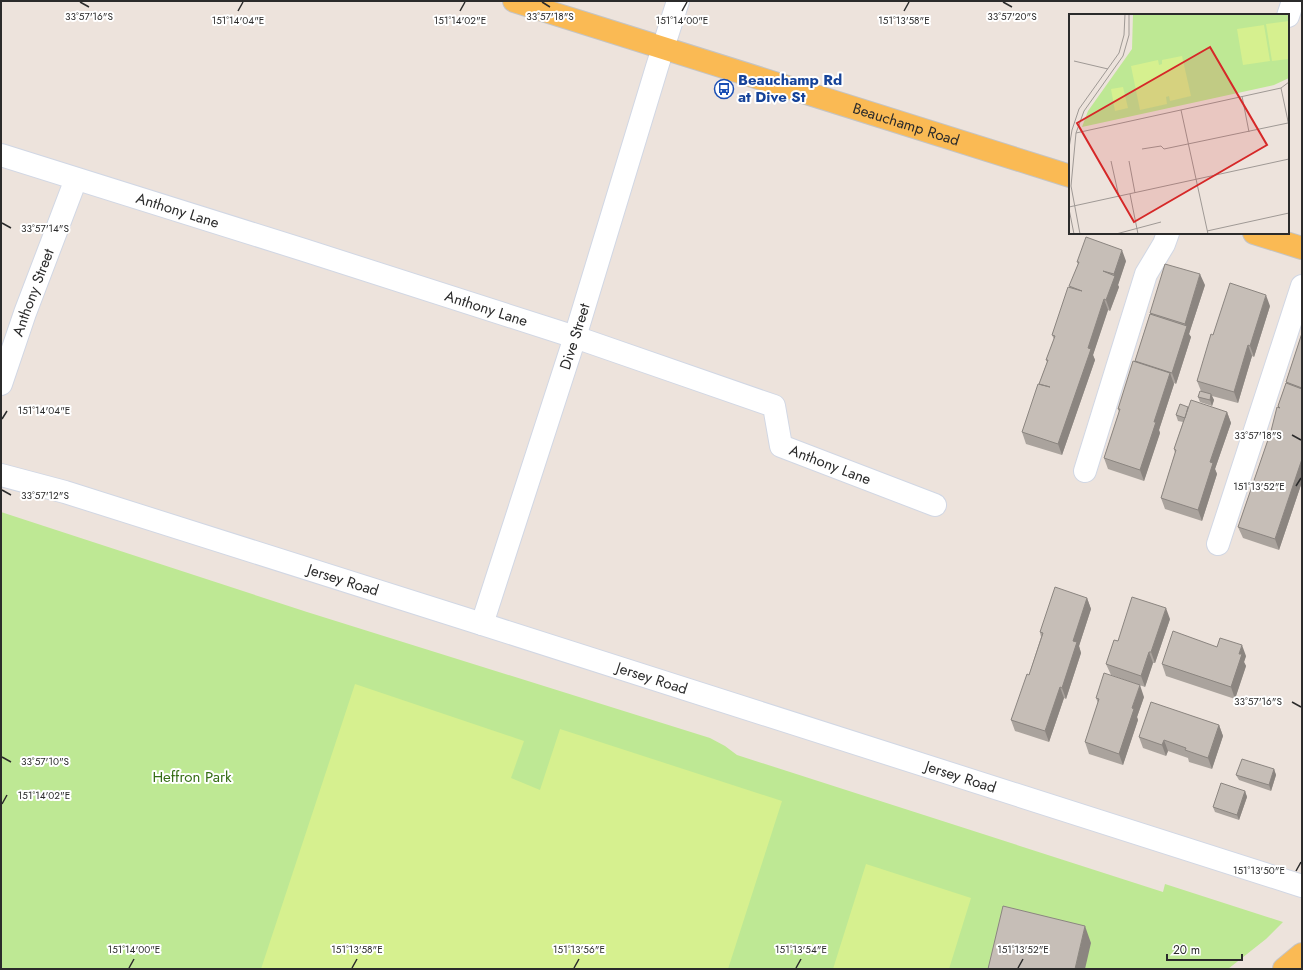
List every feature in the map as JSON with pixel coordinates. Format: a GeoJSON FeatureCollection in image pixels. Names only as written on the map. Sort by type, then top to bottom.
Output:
{"type":"FeatureCollection","features":[{"type":"Feature","properties":{"kind":"main road","name":"Beauchamp Road"},"geometry":{"type":"LineString","coordinates":[[514,1],[1069,176]]}},
{"type":"Feature","properties":{"kind":"main road"},"geometry":{"type":"LineString","coordinates":[[1257,234],[1302,248]]}},
{"type":"Feature","properties":{"kind":"main road"},"geometry":{"type":"LineString","coordinates":[[1284,969],[1302,954]]}},
{"type":"Feature","properties":{"kind":"street","name":"Dive Street"},"geometry":{"type":"LineString","coordinates":[[482,624],[575,337],[678,1]]}},
{"type":"Feature","properties":{"kind":"street"},"geometry":{"type":"LineString","coordinates":[[1289,14],[1293,1]]}},
{"type":"Feature","properties":{"kind":"street","name":"Anthony Lane"},"geometry":{"type":"LineString","coordinates":[[1,155],[575,337],[774,406],[781,446],[935,505]]}},
{"type":"Feature","properties":{"kind":"street","name":"Anthony Street"},"geometry":{"type":"LineString","coordinates":[[1,384],[25,313],[76,179]]}},
{"type":"Feature","properties":{"kind":"street"},"geometry":{"type":"LineString","coordinates":[[1085,471],[1146,274],[1164,244],[1168,234]]}},
{"type":"Feature","properties":{"kind":"street"},"geometry":{"type":"LineString","coordinates":[[1218,544],[1302,286]]}},
{"type":"Feature","properties":{"kind":"street","name":"Jersey Road"},"geometry":{"type":"LineString","coordinates":[[1,475],[65,492],[1302,886]]}},
{"type":"Feature","properties":{"kind":"green space","name":"Heffron Park"},"geometry":{"type":"Polygon","coordinates":[[[1,512],[307,612],[710,738],[725,746],[737,755],[1163,892],[1165,884],[1283,922],[1266,939],[1228,969],[1,969],[1,512]]]}},
{"type":"Feature","properties":{"kind":"green space"},"geometry":{"type":"Polygon","coordinates":[[[355,684],[524,741],[511,778],[540,790],[560,729],[782,801],[728,969],[261,969],[355,684]]]}},
{"type":"Feature","properties":{"kind":"green space"},"geometry":{"type":"Polygon","coordinates":[[[866,864],[971,898],[949,969],[833,969],[866,864]]]}},
{"type":"Feature","properties":{"kind":"building"},"geometry":{"type":"Polygon","coordinates":[[[1086,237],[1122,250],[1114,274],[1103,271],[1115,276],[1106,300],[1104,299],[1088,348],[1091,349],[1058,444],[1022,432],[1038,384],[1050,387],[1039,384],[1048,360],[1046,360],[1055,336],[1052,335],[1068,287],[1082,291],[1069,286],[1079,262],[1077,262],[1086,237]]]}},
{"type":"Feature","properties":{"kind":"building"},"geometry":{"type":"Polygon","coordinates":[[[1165,264],[1200,274],[1185,324],[1150,313],[1165,264]]]}},
{"type":"Feature","properties":{"kind":"building"},"geometry":{"type":"Polygon","coordinates":[[[1230,283],[1266,295],[1250,346],[1248,345],[1234,392],[1197,381],[1211,334],[1213,335],[1230,283]]]}},
{"type":"Feature","properties":{"kind":"building"},"geometry":{"type":"Polygon","coordinates":[[[1150,314],[1187,326],[1172,373],[1135,361],[1150,314]]]}},
{"type":"Feature","properties":{"kind":"building"},"geometry":{"type":"Polygon","coordinates":[[[1302,333],[1302,388],[1286,382],[1302,333]]]}},
{"type":"Feature","properties":{"kind":"building"},"geometry":{"type":"Polygon","coordinates":[[[1133,361],[1170,373],[1140,470],[1104,458],[1120,409],[1118,409],[1133,361]]]}},
{"type":"Feature","properties":{"kind":"building"},"geometry":{"type":"Polygon","coordinates":[[[1286,383],[1302,389],[1302,459],[1275,539],[1238,527],[1271,431],[1277,407],[1280,408],[1278,406],[1286,383]]]}},
{"type":"Feature","properties":{"kind":"building"},"geometry":{"type":"Polygon","coordinates":[[[1200,391],[1211,394],[1210,400],[1198,397],[1200,391]]]}},
{"type":"Feature","properties":{"kind":"building"},"geometry":{"type":"Polygon","coordinates":[[[1191,400],[1227,412],[1210,462],[1213,463],[1198,510],[1161,498],[1176,450],[1174,449],[1191,400]]]}},
{"type":"Feature","properties":{"kind":"building"},"geometry":{"type":"Polygon","coordinates":[[[1180,404],[1188,407],[1185,418],[1176,415],[1180,404]]]}},
{"type":"Feature","properties":{"kind":"building"},"geometry":{"type":"Polygon","coordinates":[[[1055,587],[1087,598],[1073,641],[1077,642],[1062,688],[1060,687],[1045,731],[1011,720],[1027,674],[1029,675],[1043,633],[1040,632],[1055,587]]]}},
{"type":"Feature","properties":{"kind":"building"},"geometry":{"type":"Polygon","coordinates":[[[1132,597],[1166,608],[1141,676],[1106,664],[1114,640],[1118,641],[1132,597]]]}},
{"type":"Feature","properties":{"kind":"building"},"geometry":{"type":"Polygon","coordinates":[[[1173,631],[1217,647],[1220,638],[1242,645],[1239,654],[1242,654],[1231,687],[1162,664],[1173,631]]]}},
{"type":"Feature","properties":{"kind":"building"},"geometry":{"type":"Polygon","coordinates":[[[1104,673],[1140,685],[1132,708],[1134,709],[1119,754],[1085,742],[1099,699],[1096,698],[1104,673]]]}},
{"type":"Feature","properties":{"kind":"building"},"geometry":{"type":"Polygon","coordinates":[[[1151,702],[1219,725],[1208,758],[1185,750],[1186,748],[1164,740],[1162,745],[1139,737],[1151,702]]]}},
{"type":"Feature","properties":{"kind":"building"},"geometry":{"type":"Polygon","coordinates":[[[1242,759],[1274,769],[1269,785],[1236,775],[1242,759]]]}},
{"type":"Feature","properties":{"kind":"building"},"geometry":{"type":"Polygon","coordinates":[[[1221,783],[1245,791],[1237,815],[1213,807],[1221,783]]]}},
{"type":"Feature","properties":{"kind":"building"},"geometry":{"type":"Polygon","coordinates":[[[1003,906],[1085,926],[1075,969],[988,969],[1003,906]]]}},
{"type":"Feature","properties":{"kind":"place","name":"Beauchamp Rd at Dive St"},"geometry":{"type":"Point","coordinates":[724,89]}}]}
